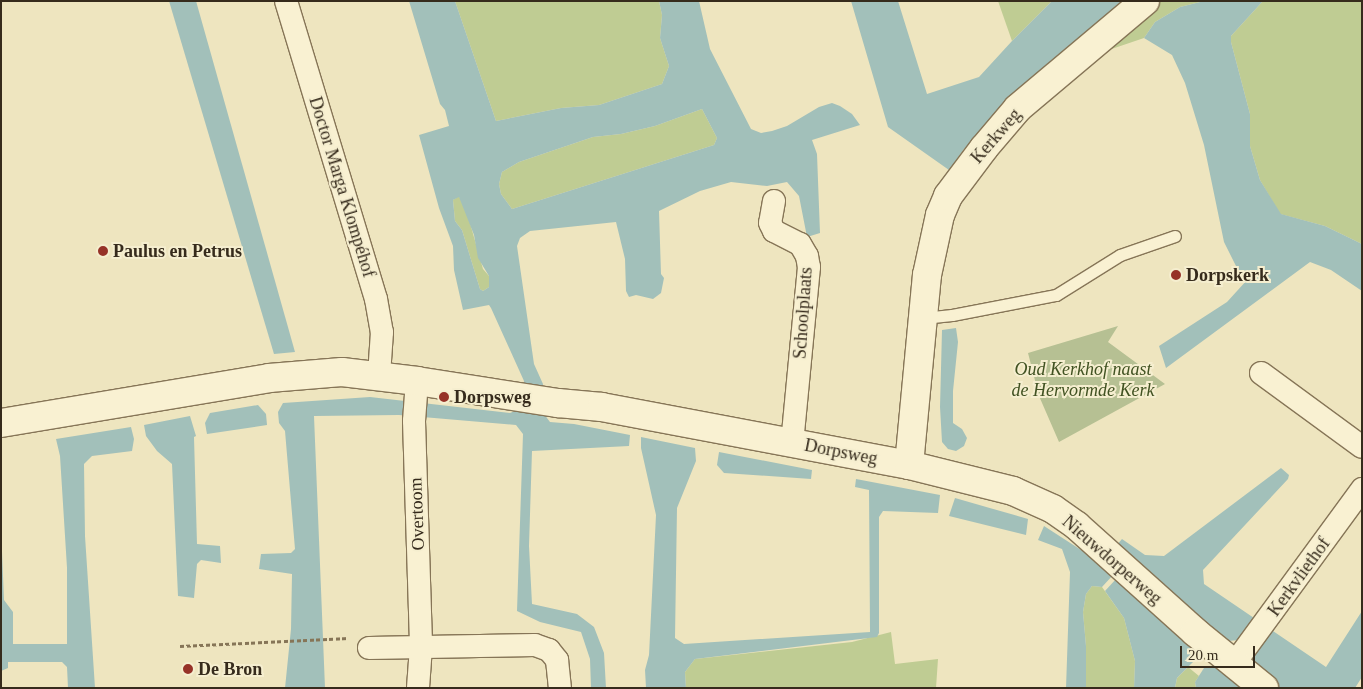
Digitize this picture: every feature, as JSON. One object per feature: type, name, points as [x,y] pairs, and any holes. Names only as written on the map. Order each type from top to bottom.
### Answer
[{"type":"street","name":"Doctor Marga Klompéhof","points":[[286,1],[376,300],[382,332],[379,376]]},
{"type":"street","name":"Kerkweg","points":[[909,465],[926,275],[940,215],[948,196],[1018,108],[1145,1]]},
{"type":"street","name":"Schoolplaats","points":[[774,201],[770,223],[774,231],[800,244],[807,256],[809,267],[792,443]]},
{"type":"street","name":"Dorpsweg","points":[[1,423],[269,378],[342,372],[379,376],[416,389],[514,396],[602,407],[909,465]]},
{"type":"street","points":[[1261,373],[1362,447]]},
{"type":"street","name":"Overtoom","points":[[416,389],[414,420],[421,647],[418,688]]},
{"type":"street","name":"Nieuwdorperweg","points":[[909,465],[1013,491],[1053,509],[1077,526],[1195,632],[1264,688]]},
{"type":"street","name":"Kerkvliethof","points":[[1234,664],[1362,489]]},
{"type":"street","points":[[369,648],[535,645],[549,650],[557,660],[560,688]]},
{"type":"lane","points":[[921,318],[952,315],[1056,295],[1120,255],[1175,236]]},
{"type":"path","points":[[180,646],[333,638]]},
{"type":"green space","points":[[455,1],[659,1],[662,15],[660,38],[669,66],[662,84],[599,105],[561,108],[496,121]]},
{"type":"green space","points":[[998,1],[1052,1],[1012,41]]},
{"type":"green space","points":[[1123,1],[1204,1],[1180,7],[1155,22],[1144,38],[1038,74]]},
{"type":"green space","points":[[1263,1],[1362,1],[1362,244],[1325,226],[1280,214],[1260,180],[1250,146],[1250,114],[1231,36]]},
{"type":"green space","points":[[702,109],[717,138],[714,145],[512,209],[501,194],[499,184],[502,172],[519,162],[593,137],[621,134],[655,126]]},
{"type":"green space","points":[[459,196],[468,216],[483,269],[489,276],[489,287],[483,291],[480,289],[462,230],[455,221],[453,200]]},
{"type":"green space","name":"Oud Kerkhof naast de Hervormde Kerk","points":[[1118,326],[1108,342],[1165,384],[1059,442],[1039,396],[1028,353]]},
{"type":"green space","points":[[1092,586],[1102,587],[1124,618],[1135,661],[1134,688],[1086,688],[1086,646],[1083,612],[1086,594]]},
{"type":"green space","points":[[891,632],[895,664],[938,659],[936,688],[686,688],[685,672],[695,659],[852,642]]},
{"type":"green space","points":[[1188,667],[1199,676],[1195,682],[1196,688],[1175,688],[1177,678]]},
{"type":"water","points":[[169,1],[196,1],[295,352],[274,354]]},
{"type":"water","points":[[409,1],[455,1],[496,121],[561,108],[599,105],[662,84],[669,66],[660,38],[662,15],[659,1],[699,1],[710,49],[751,129],[761,133],[772,131],[787,126],[819,107],[832,103],[852,114],[860,125],[812,140],[817,154],[820,233],[807,237],[799,196],[787,182],[767,186],[731,182],[700,191],[659,211],[661,274],[664,278],[661,293],[653,299],[636,295],[629,297],[626,291],[625,259],[616,222],[530,231],[520,238],[517,246],[534,364],[543,384],[541,410],[550,422],[574,424],[630,435],[629,446],[532,451],[529,546],[532,604],[577,614],[594,627],[604,653],[606,688],[591,688],[590,659],[581,632],[540,622],[517,611],[523,434],[516,425],[399,415],[314,416],[325,688],[285,688],[291,629],[292,574],[259,569],[261,554],[291,553],[295,549],[285,431],[279,423],[278,412],[283,403],[370,397],[510,413],[522,408],[524,381],[491,308],[489,305],[463,310],[454,270],[453,246],[439,208],[419,135],[449,126],[445,110],[440,104]],"holes":[[[702,109],[717,138],[714,145],[512,209],[501,194],[499,184],[502,172],[519,162],[593,137],[621,134],[655,126]],[[459,197],[474,235],[478,258],[489,276],[489,287],[483,291],[480,289],[462,230],[455,221],[453,200]]]},
{"type":"water","points":[[851,1],[898,1],[927,94],[979,77],[1052,1],[1123,1],[1038,74],[964,149],[949,170],[888,127]]},
{"type":"water","points":[[1204,1],[1263,1],[1231,36],[1250,114],[1250,146],[1260,180],[1281,214],[1325,226],[1362,244],[1362,291],[1331,270],[1310,262],[1166,368],[1159,346],[1227,302],[1247,280],[1237,268],[1224,242],[1204,145],[1185,83],[1172,55],[1144,38],[1155,22],[1180,7]]},
{"type":"water","points":[[956,328],[958,342],[953,391],[953,423],[962,429],[967,438],[964,446],[956,451],[948,449],[942,442],[940,407],[942,330]]},
{"type":"water","points":[[258,405],[266,414],[267,425],[207,434],[205,423],[210,413]]},
{"type":"water","points":[[190,416],[196,436],[194,437],[197,544],[220,546],[221,563],[201,560],[197,564],[194,598],[178,596],[172,464],[157,451],[146,436],[144,425]]},
{"type":"water","points":[[131,427],[134,439],[132,451],[92,456],[84,464],[85,536],[95,688],[68,688],[67,667],[62,662],[8,662],[8,668],[1,671],[1,527],[4,600],[13,612],[13,644],[67,644],[67,568],[60,456],[56,439]]},
{"type":"water","points":[[641,437],[695,448],[696,461],[677,508],[675,638],[684,644],[870,632],[869,490],[855,487],[856,479],[940,495],[938,513],[883,511],[879,517],[879,633],[877,637],[695,659],[685,672],[686,688],[646,688],[645,670],[649,655],[656,515],[641,448]]},
{"type":"water","points":[[719,452],[812,470],[811,479],[724,473],[717,465]]},
{"type":"water","points":[[1281,468],[1289,475],[1288,479],[1203,570],[1204,584],[1326,667],[1362,611],[1362,677],[1355,688],[1279,688],[1253,663],[1255,652],[1239,640],[1228,641],[1116,546],[1122,539],[1145,555],[1164,556]]},
{"type":"water","points":[[955,498],[1028,519],[1026,535],[949,516]]},
{"type":"water","points":[[1044,526],[1095,559],[1113,575],[1102,587],[1092,586],[1086,594],[1083,612],[1086,646],[1086,688],[1066,688],[1070,572],[1062,549],[1038,540]]},
{"type":"water","points":[[1116,579],[1195,650],[1196,659],[1177,678],[1175,688],[1134,688],[1135,661],[1124,618],[1105,591]]},
{"type":"water","points":[[1215,666],[1241,688],[1196,688],[1195,682],[1204,668]]},
{"type":"place","name":"Paulus en Petrus","points":[[103,251]]},
{"type":"place","name":"Dorpskerk","points":[[1176,275]]},
{"type":"place","name":"Dorpsweg","points":[[444,397]]},
{"type":"place","name":"De Bron","points":[[188,669]]}]
